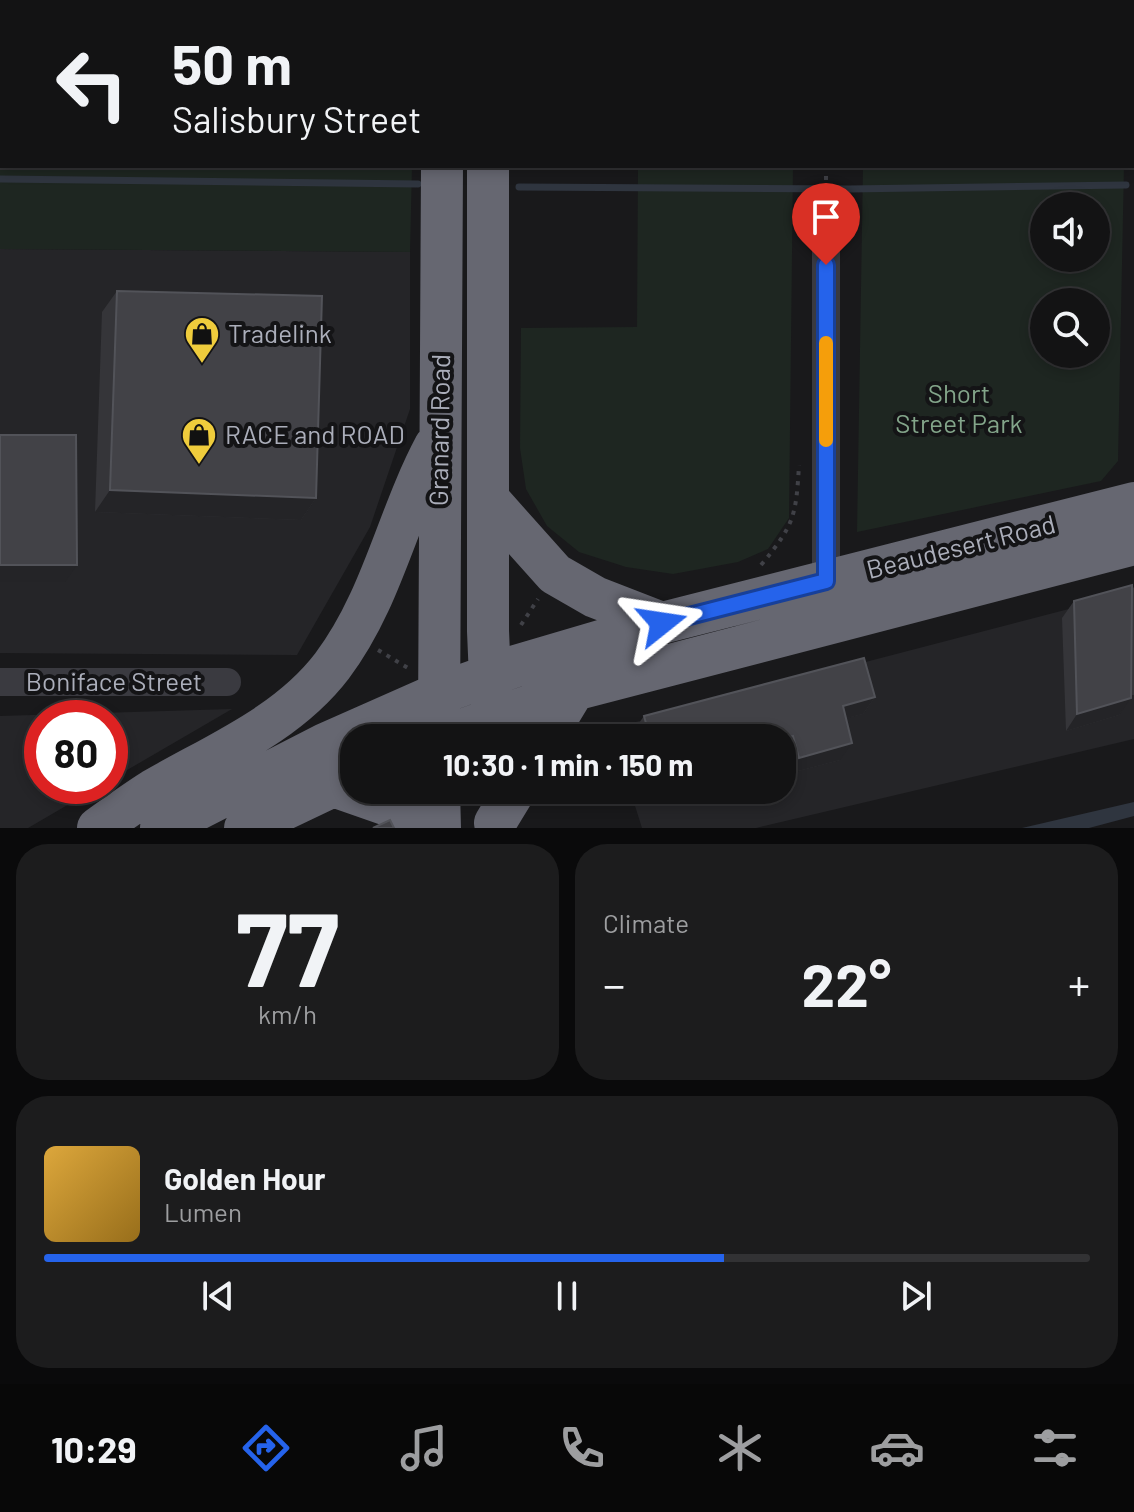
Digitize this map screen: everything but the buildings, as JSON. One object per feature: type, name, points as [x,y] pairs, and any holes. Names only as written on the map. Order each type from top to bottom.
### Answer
[{"type":"highway","name":"Granard Road","points":[[436,724],[426,683],[440,436],[442,168]]},
{"type":"highway","name":"Granard Road","points":[[488,168],[489,675],[493,724]]},
{"type":"highway","points":[[98,828],[150,792],[274,721],[332,667],[373,595],[412,489],[440,436]]},
{"type":"highway","points":[[488,499],[555,574],[595,597],[662,623]]},
{"type":"highway","name":"Beaudesert Road","points":[[161,828],[426,683],[489,675],[662,623],[1134,503]]},
{"type":"highway","name":"Beaudesert Road","points":[[502,724],[574,690],[1134,544]]},
{"type":"highway","points":[[553,724],[574,690]]},
{"type":"highway","points":[[245,828],[340,783]]},
{"type":"highway","points":[[388,804],[417,828]]},
{"type":"highway","points":[[439,804],[440,828]]},
{"type":"street","points":[[826,203],[827,622]]},
{"type":"street","name":"Boniface Street","points":[[0,682],[227,682]]},
{"type":"path","points":[[757,570],[783,538],[797,513],[799,461],[805,453],[826,451]]},
{"type":"path","points":[[516,633],[541,594]]},
{"type":"path","points":[[373,647],[426,683]]},
{"type":"shaded area","points":[[0,249],[410,252],[410,409],[370,527],[297,655],[0,653]]},
{"type":"shaded area","points":[[1134,592],[1134,739],[756,828],[642,828],[634,804],[796,804],[796,724],[628,724]]},
{"type":"shaded area","points":[[232,709],[128,770],[128,712]]},
{"type":"shaded area","points":[[24,715],[24,804],[69,804],[28,828],[0,828],[0,716]]},
{"type":"shaded area","points":[[1134,802],[1134,816],[1089,828],[1022,828]]},
{"type":"green space","points":[[0,168],[412,168],[410,252],[0,249]]},
{"type":"green space","points":[[638,168],[793,168],[789,518],[768,549],[738,562],[673,574],[626,567],[579,552],[547,526],[526,489],[520,448],[521,328],[637,327]]},
{"type":"green space","name":"Short Street Park","points":[[863,168],[1124,168],[1118,461],[1101,481],[857,532]]},
{"type":"waterway","points":[[0,179],[418,184]]},
{"type":"waterway","points":[[519,187],[849,189],[1126,185]]},
{"type":"slow traffic","points":[[826,343],[826,440]]},
{"type":"place","name":"Tradelink","points":[[202,365]]},
{"type":"place","name":"RACE and ROAD","points":[[199,466]]},
{"type":"route","points":[[662,623],[826,581],[826,265]]}]
